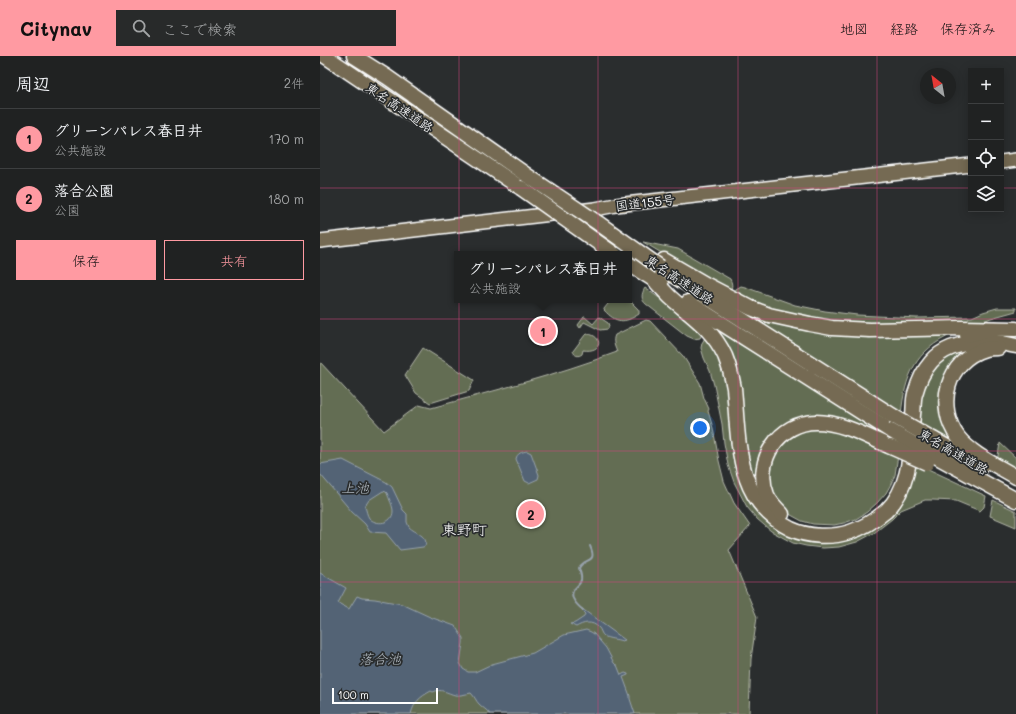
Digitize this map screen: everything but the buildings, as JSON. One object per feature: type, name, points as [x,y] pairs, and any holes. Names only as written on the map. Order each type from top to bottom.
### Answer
[{"type":"highway","name":"東名高速道路","points":[[325,56],[521,188],[610,251]]},
{"type":"highway","name":"東名高速道路","points":[[354,56],[387,76],[525,174],[598,223],[659,269],[928,458],[1016,500]]},
{"type":"highway","points":[[1004,162],[1016,160]]},
{"type":"highway","name":"国道155号","points":[[320,241],[595,209],[616,204],[968,165]]},
{"type":"highway","name":"東名高速道路","points":[[632,264],[659,269],[893,416],[999,477],[1016,485]]},
{"type":"highway","points":[[659,269],[707,285],[751,308],[769,315],[832,328],[870,330],[961,328],[1016,329]]},
{"type":"highway","points":[[659,269],[671,297],[703,324],[719,345],[727,361],[732,378],[736,404],[741,458],[748,485],[756,498],[779,522],[803,534],[817,536],[832,535],[845,534],[858,530],[880,517],[895,500],[907,475],[914,395],[926,369],[932,361],[953,346],[986,341],[1016,346]]},
{"type":"highway","points":[[996,329],[962,336],[940,344],[933,349],[922,362],[907,391],[906,403],[902,463],[900,473],[890,495],[877,511],[867,518],[855,524],[830,529],[804,526],[782,514],[774,506],[767,495],[763,477],[767,455],[780,436],[790,428],[803,424],[827,422],[842,426],[891,447],[928,458],[1016,505]]},
{"type":"highway","points":[[1016,346],[986,349],[972,355],[957,368],[951,377],[946,403],[952,428],[961,440],[974,452],[1016,477]]},
{"type":"green space","points":[[643,242],[678,249],[730,279],[732,283],[731,290],[729,293]]},
{"type":"green space","points":[[741,286],[795,305],[857,315],[917,318],[972,317],[997,308],[1016,308],[1016,311],[978,323],[968,324],[811,322],[733,295],[736,289]]},
{"type":"green space","points":[[645,288],[688,318],[703,332],[700,338],[694,339],[687,336],[646,304],[642,297]]},
{"type":"green space","points":[[609,303],[632,303],[638,309],[639,314],[624,321],[620,321],[612,318],[604,309]]},
{"type":"green space","points":[[728,304],[768,320],[953,334],[940,340],[929,348],[914,366],[905,388],[901,415]]},
{"type":"green space","points":[[584,317],[593,324],[599,317],[608,323],[608,329],[600,330],[584,322],[580,328],[578,325]]},
{"type":"green space","points":[[646,320],[650,321],[683,356],[700,383],[709,409],[708,411],[724,481],[734,503],[750,526],[729,550],[757,617],[751,659],[749,714],[320,714],[320,362],[384,431],[419,405],[431,408],[548,375],[617,352],[614,342],[615,335]]},
{"type":"green space","points":[[707,324],[911,451],[844,423],[779,430],[763,495],[752,483],[738,395]]},
{"type":"green space","points":[[585,335],[593,335],[599,344],[594,349],[583,350],[582,354],[579,356],[576,355],[573,351]]},
{"type":"green space","points":[[706,336],[714,347],[726,376],[736,460],[782,530],[867,531],[913,462],[986,496],[984,507],[980,511],[956,501],[925,500],[901,510],[874,533],[857,542],[839,547],[823,548],[793,543],[771,531],[757,519],[747,507],[734,482],[728,465],[714,385],[701,348]]},
{"type":"green space","points":[[985,346],[943,385],[968,452],[917,424],[919,402],[932,367],[953,352]]},
{"type":"green space","points":[[423,348],[474,380],[469,391],[430,403],[416,393],[405,375]]},
{"type":"green space","points":[[798,428],[836,428],[898,455],[895,475],[886,493],[867,512],[856,519],[834,525],[813,524],[802,521],[782,510],[771,494],[769,461],[773,449]]},
{"type":"green space","points":[[1000,443],[1016,458],[1016,471],[997,462]]},
{"type":"green space","points":[[993,500],[1016,511],[1016,527],[990,516]]},
{"type":"water","points":[[527,451],[531,453],[539,475],[538,479],[529,483],[525,481],[516,459],[519,454]]},
{"type":"water","name":"上池","points":[[343,460],[386,482],[392,487],[403,510],[407,514],[407,522],[409,527],[423,537],[426,543],[425,546],[400,550],[386,533],[370,532],[365,524],[352,512],[320,474],[320,464]],"holes":[[[383,491],[386,492],[392,507],[392,515],[390,519],[384,522],[380,523],[372,521],[367,514],[365,506],[369,500]]]},
{"type":"water","name":"落合池","points":[[320,573],[346,588],[338,603],[349,609],[357,596],[402,604],[430,617],[455,626],[463,638],[460,663],[463,669],[468,672],[475,672],[492,664],[533,653],[564,635],[586,630],[591,632],[606,648],[614,663],[617,665],[621,675],[625,673],[628,674],[623,677],[635,714],[490,714],[479,704],[471,693],[457,695],[439,690],[433,692],[431,691],[421,698],[414,706],[411,714],[320,714]]},
{"type":"water","points":[[581,608],[625,640],[622,641],[606,637],[596,625],[590,623],[585,623],[576,627],[570,624],[575,623],[584,617],[585,614]]},
{"type":"waterway","points":[[583,610],[575,602],[572,594],[581,580],[579,568],[584,562],[592,558],[590,546]]},
{"type":"place","name":"グリーンパレス春日井","points":[[543,331]]},
{"type":"place","name":"落合公園","points":[[531,514]]},
{"type":"district","name":"東野町","points":[[464,529]]}]
